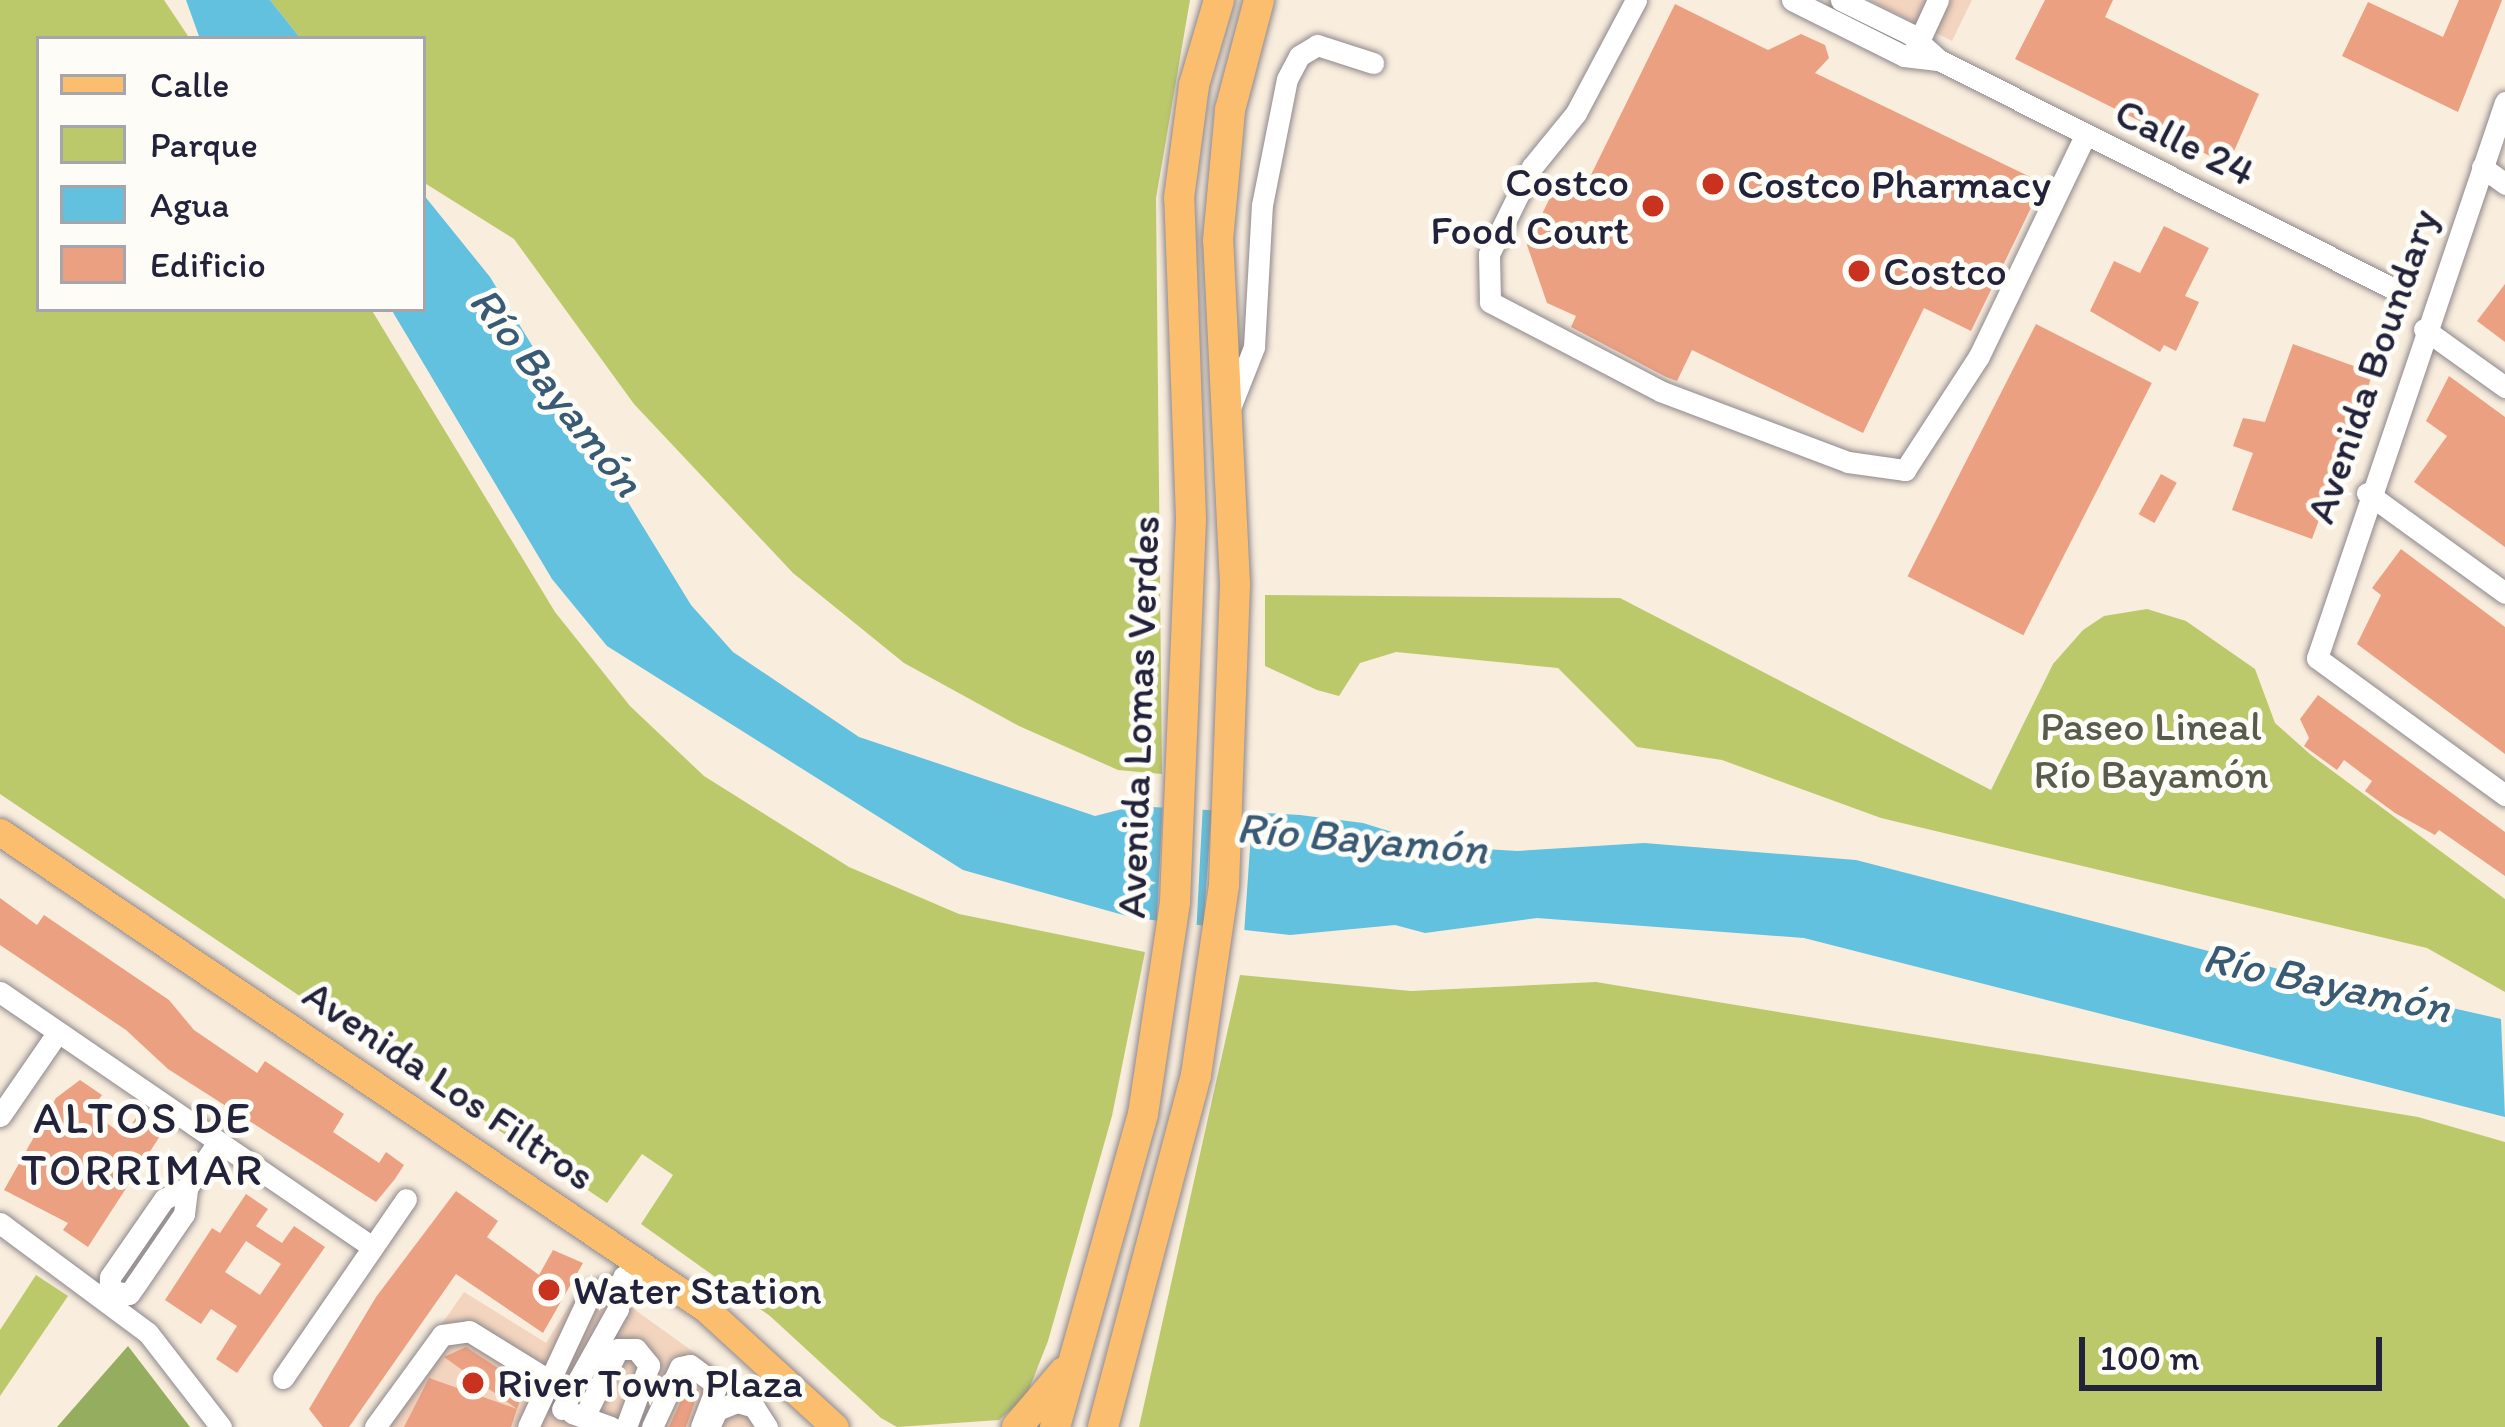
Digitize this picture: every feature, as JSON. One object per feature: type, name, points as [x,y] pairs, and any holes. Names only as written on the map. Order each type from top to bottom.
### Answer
[{"type":"highway","name":"Avenida Lomas Verdes","points":[[1055,1427],[1143,1114],[1160,1022],[1181,839],[1190,581],[1179,198],[1194,85],[1219,0]]},
{"type":"highway","name":"Avenida Lomas Verdes","points":[[1103,1427],[1161,1230],[1207,1024],[1233,748],[1235,584],[1218,241],[1223,154],[1259,0]]},
{"type":"highway","points":[[1017,1427],[1075,1358]]},
{"type":"main road","name":"Avenida Los Filtros","points":[[0,832],[705,1308],[835,1427]]},
{"type":"street","points":[[1636,0],[1576,113],[1532,166],[1489,254],[1490,302],[1660,391],[1849,463],[1905,470],[1979,356],[2085,136]]},
{"type":"street","name":"Calle 24","points":[[1792,0],[1939,60],[2398,291]]},
{"type":"street","name":"Calle 24","points":[[1841,0],[1915,49]]},
{"type":"street","points":[[1915,49],[1938,0]]},
{"type":"street","points":[[1225,420],[1255,346],[1262,205],[1287,79],[1299,56],[1317,45],[1373,63]]},
{"type":"street","name":"Avenida Boundary","points":[[2505,102],[2367,493],[2317,658],[2505,795]]},
{"type":"street","points":[[2482,167],[2505,184]]},
{"type":"street","points":[[2424,329],[2505,387]]},
{"type":"street","points":[[2367,493],[2505,592]]},
{"type":"street","points":[[0,992],[372,1247]]},
{"type":"street","points":[[0,1116],[58,1032]]},
{"type":"street","points":[[111,1295],[128,1294],[145,1270],[184,1214],[187,1188],[218,1142]]},
{"type":"street","points":[[111,1295],[110,1277],[164,1198],[187,1188]]},
{"type":"street","points":[[283,1378],[406,1199]]},
{"type":"street","points":[[149,1221],[169,1235]]},
{"type":"street","points":[[0,1223],[111,1295],[173,1359],[221,1427]]},
{"type":"street","points":[[125,1256],[145,1270]]},
{"type":"street","points":[[562,1409],[617,1309],[618,1285],[632,1259]]},
{"type":"street","points":[[528,1427],[542,1388],[592,1292],[618,1285]]},
{"type":"street","points":[[375,1427],[442,1335],[469,1331],[562,1409],[611,1427]]},
{"type":"street","points":[[584,1417],[618,1349],[636,1349],[649,1365],[626,1427]]},
{"type":"street","points":[[652,1427],[680,1367],[690,1365],[717,1385],[705,1427]]},
{"type":"street","points":[[705,1427],[717,1410],[737,1402],[754,1407],[767,1427]]},
{"type":"shaded area","points":[[1869,0],[1972,0],[1952,41]]},
{"type":"shaded area","name":"River Town Plaza","points":[[588,1276],[738,1384],[772,1427],[370,1427],[464,1292],[546,1343]]},
{"type":"green space","points":[[0,0],[164,0],[188,36],[36,36],[36,312],[373,312],[555,612],[630,706],[704,776],[849,867],[959,914],[1145,952],[1112,1116],[1048,1341],[1026,1397],[999,1420],[897,1427],[881,1418],[770,1316],[641,1224],[673,1175],[642,1154],[607,1203],[0,794]]},
{"type":"green space","points":[[270,0],[1190,0],[1156,198],[1162,774],[1118,770],[1019,726],[904,663],[793,573],[634,404],[514,239],[426,184],[426,36],[299,36]]},
{"type":"green space","name":"Paseo Lineal Río Bayamón","points":[[1265,595],[1620,598],[1991,790],[2053,664],[2083,630],[2104,616],[2147,609],[2186,621],[2255,669],[2275,723],[2311,755],[2505,899],[2505,992],[2427,948],[1881,818],[1722,760],[1637,747],[1558,668],[1396,652],[1360,663],[1339,696],[1317,690],[1265,666]]},
{"type":"green space","points":[[1240,975],[1411,991],[1596,982],[2418,1117],[2505,1142],[2505,1427],[1139,1427]]},
{"type":"green space","points":[[36,1275],[68,1296],[0,1396],[0,1330]]},
{"type":"green space","points":[[128,1346],[190,1427],[57,1427]]},
{"type":"water","points":[[186,0],[270,0],[299,36],[199,36]]},
{"type":"water","name":"Río Bayamón","points":[[426,198],[490,277],[691,605],[733,652],[859,737],[1095,816],[1134,806],[1300,815],[1363,823],[1437,846],[1517,851],[1644,843],[1856,860],[2286,971],[2321,1000],[2368,989],[2501,1019],[2505,1117],[1804,938],[1537,918],[1425,933],[1395,925],[1290,935],[1134,918],[963,870],[607,646],[552,579],[393,312],[426,312]]},
{"type":"pier","points":[[1163,802],[1203,804],[1196,929],[1156,927]]},
{"type":"pier","points":[[1212,804],[1253,807],[1244,935],[1203,932]]},
{"type":"building","points":[[2045,0],[2113,0],[2105,17],[2259,94],[2228,165],[2015,59]]},
{"type":"building","points":[[2459,0],[2502,0],[2458,112],[2342,56],[2368,2],[2443,37]]},
{"type":"building","points":[[1675,4],[1768,50],[1801,34],[1825,45],[1829,58],[1815,73],[2043,183],[1971,331],[1924,308],[1863,433],[1692,350],[1677,381],[1666,377],[1571,327],[1576,316],[1547,303],[1527,245],[1562,173],[1586,185]]},
{"type":"building","points":[[2164,226],[2209,248],[2185,296],[2199,302],[2176,351],[2164,345],[2160,352],[2090,311],[2114,261],[2140,273]]},
{"type":"building","points":[[2505,284],[2505,342],[2477,321]]},
{"type":"building","points":[[2036,324],[2152,383],[2023,635],[1908,576]]},
{"type":"building","points":[[2293,344],[2373,373],[2312,539],[2232,510],[2253,453],[2233,446],[2243,418],[2265,422]]},
{"type":"building","points":[[2449,376],[2505,417],[2505,547],[2414,482],[2447,436],[2426,421]]},
{"type":"building","points":[[2161,474],[2177,483],[2154,523],[2139,514]]},
{"type":"building","points":[[2401,549],[2505,627],[2505,754],[2357,644],[2381,595],[2372,588]]},
{"type":"building","points":[[2318,695],[2505,832],[2505,876],[2439,830],[2435,835],[2395,813],[2365,791],[2372,781],[2344,760],[2337,770],[2304,746],[2309,738],[2300,719]]},
{"type":"building","points":[[0,898],[37,925],[44,915],[169,1000],[194,1030],[257,1073],[265,1061],[344,1114],[333,1132],[379,1163],[386,1152],[404,1165],[395,1179],[376,1202],[168,1069],[126,1030],[0,945]]},
{"type":"building","points":[[80,1080],[102,1095],[90,1111],[115,1129],[125,1134],[136,1118],[160,1136],[88,1247],[63,1230],[68,1223],[4,1190],[56,1098]]},
{"type":"building","points":[[456,1191],[498,1221],[487,1237],[539,1275],[553,1250],[583,1263],[543,1333],[456,1274],[349,1427],[323,1427],[309,1409],[376,1297]]},
{"type":"building","points":[[246,1194],[268,1209],[256,1226],[282,1243],[294,1226],[325,1247],[237,1373],[216,1359],[237,1326],[211,1309],[201,1324],[165,1300],[212,1228],[220,1233]],"holes":[[[246,1241],[281,1264],[260,1295],[225,1272]]]},
{"type":"building","points":[[466,1347],[525,1386],[517,1409],[444,1357]]},
{"type":"building","points":[[429,1378],[517,1409],[511,1427],[404,1427]]},
{"type":"building","points":[[689,1383],[699,1390],[686,1427],[669,1427]]},
{"type":"place","name":"Costco Pharmacy","points":[[1713,184]]},
{"type":"place","name":"Costco Food Court","points":[[1653,206]]},
{"type":"place","name":"Costco","points":[[1859,271]]},
{"type":"place","name":"Water Station","points":[[549,1290]]},
{"type":"place","name":"River Town Plaza","points":[[473,1383]]},
{"type":"district","name":"ALTOS DE TORRIMAR","points":[[143,1144]]}]
